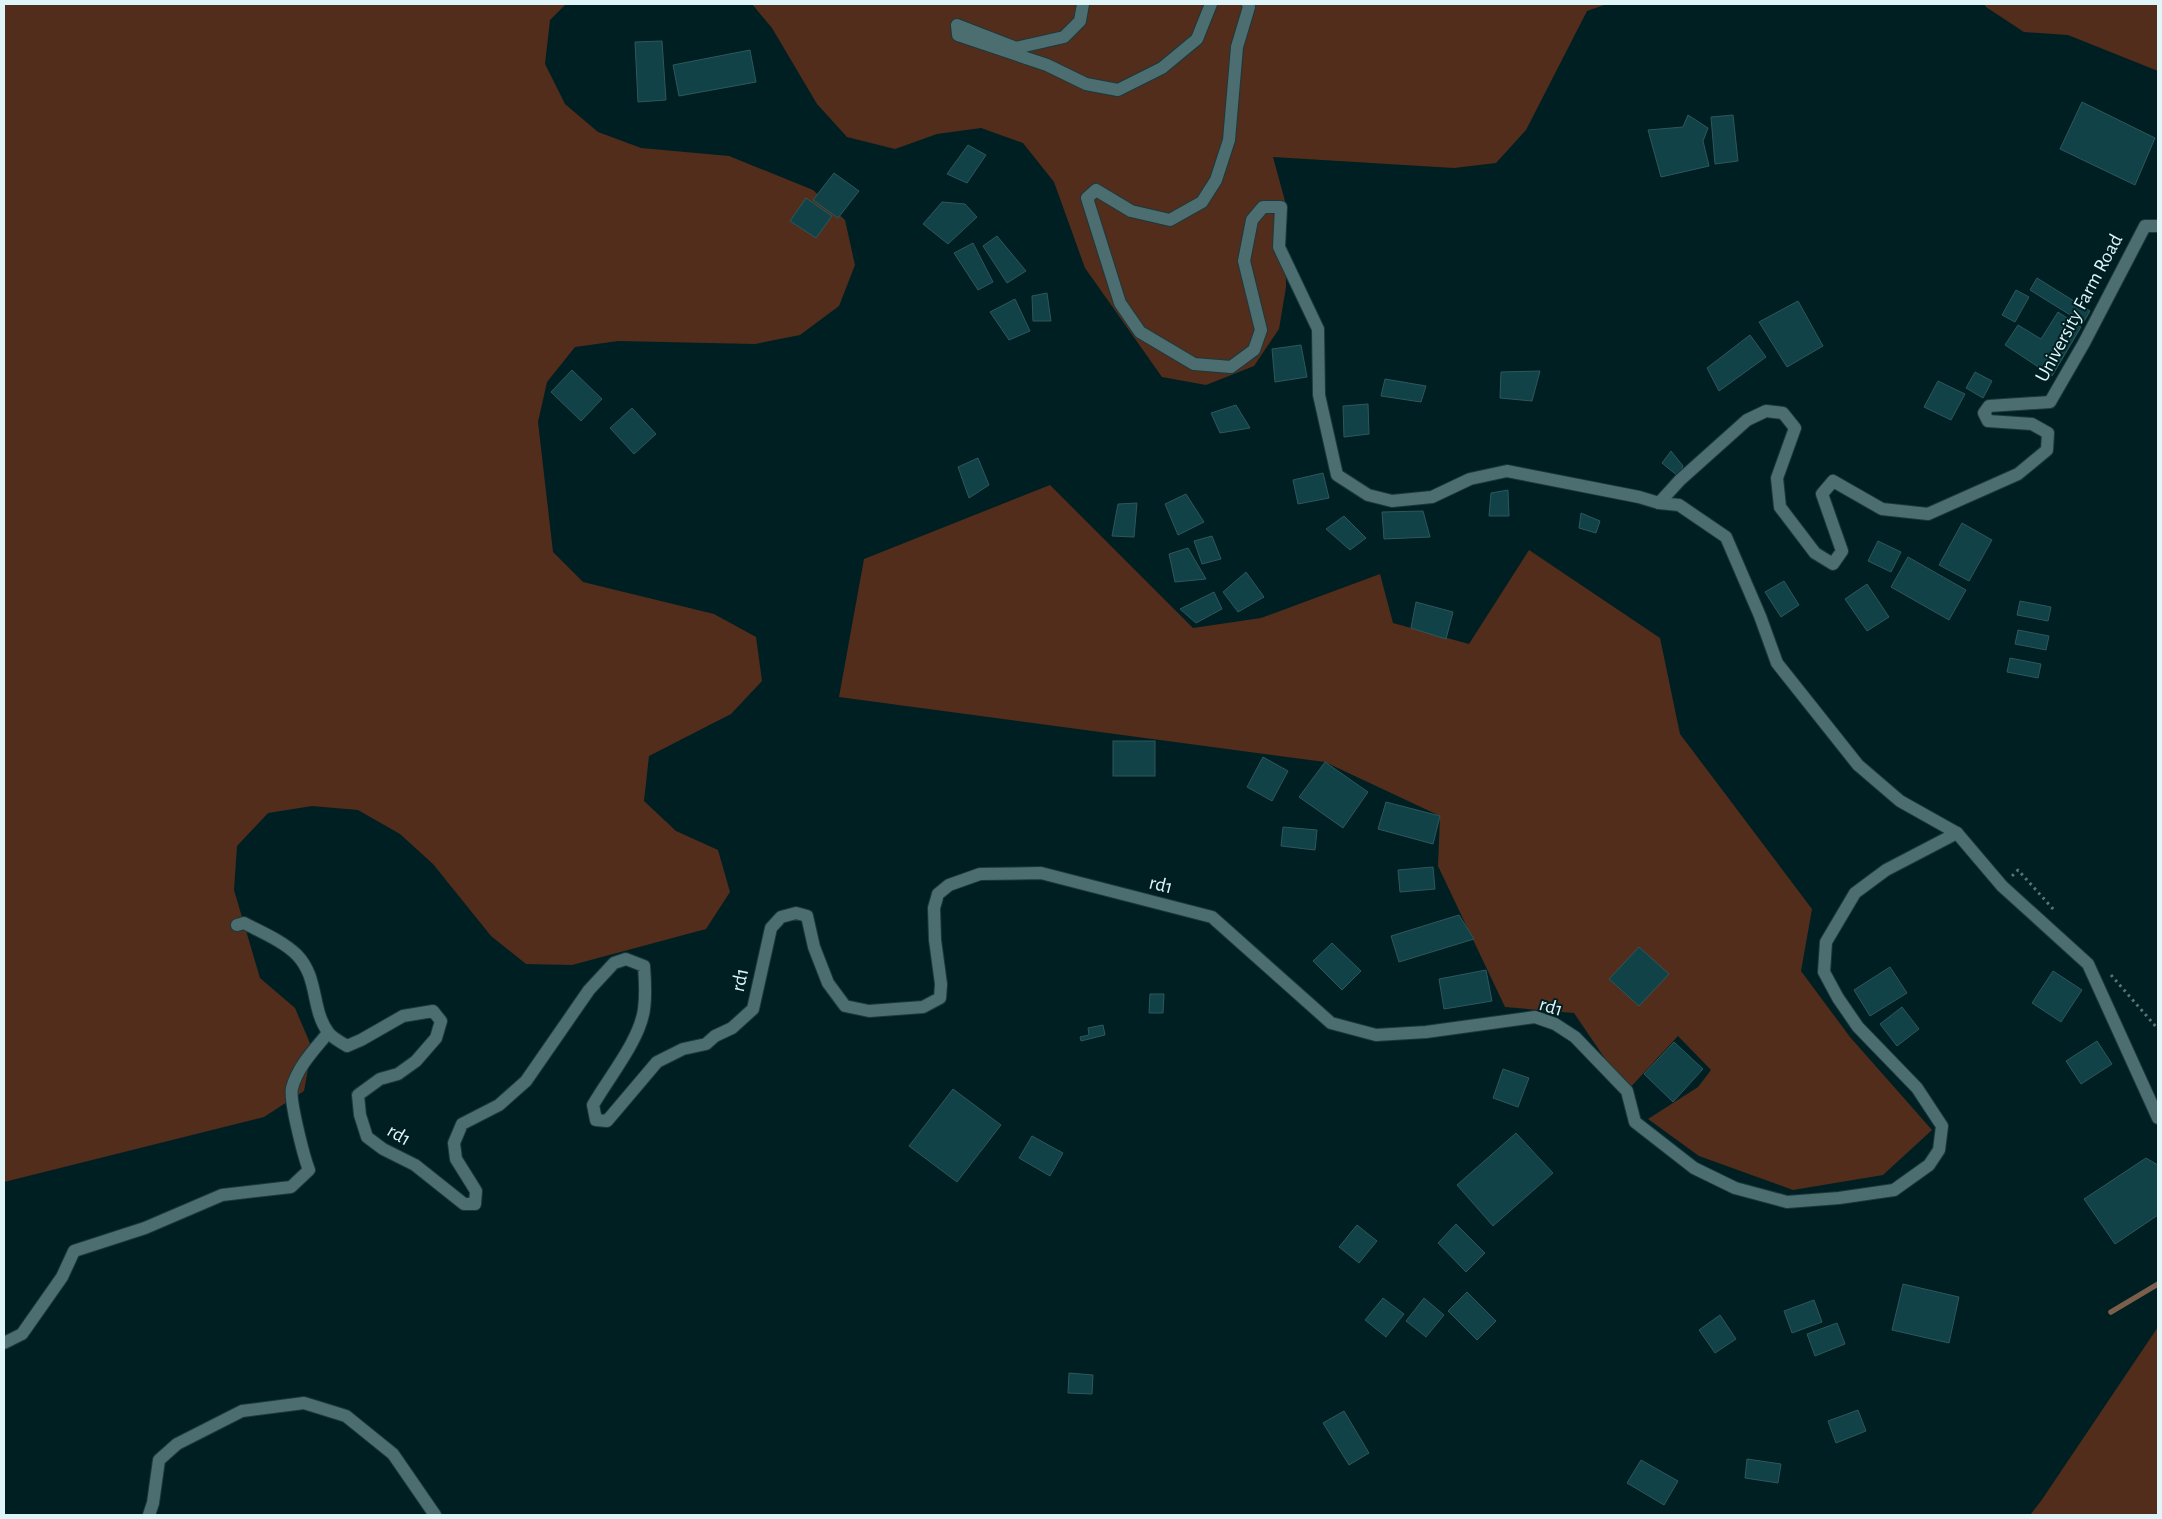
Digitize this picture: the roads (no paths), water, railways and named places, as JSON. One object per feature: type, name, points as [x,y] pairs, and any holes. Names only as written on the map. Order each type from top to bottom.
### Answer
[{"type":"street","points":[[1083,4],[1080,21],[1064,37],[1016,48],[957,25],[958,35],[1047,64],[1086,84],[1118,90],[1162,68],[1197,39],[1211,4]]},
{"type":"street","points":[[1248,4],[1249,7],[1237,47],[1229,140],[1216,180],[1202,202],[1170,220],[1131,210],[1096,190],[1087,198],[1120,303],[1140,332],[1194,364],[1232,367],[1254,350],[1261,330],[1244,261],[1252,220],[1263,208],[1281,208],[1279,247],[1318,329],[1319,395],[1337,476],[1368,495],[1392,501],[1432,497],[1470,479],[1507,471],[1639,497],[1659,504],[1679,506],[1726,537],[1760,616],[1777,663],[1858,765],[1900,801],[1957,833],[2002,886],[2088,964],[2158,1118]]},
{"type":"street","name":"University Farm Road","points":[[1659,504],[1680,480],[1747,420],[1766,411],[1783,413],[1795,428],[1777,478],[1780,507],[1815,553],[1833,564],[1842,552],[1822,494],[1834,481],[1882,509],[1928,514],[2018,474],[2047,450],[2048,433],[2032,424],[1988,421],[1984,413],[1989,406],[2050,402],[2084,343],[2144,226],[2158,226]]},
{"type":"street","name":"rd1","points":[[328,1033],[347,1046],[403,1016],[433,1011],[441,1021],[436,1038],[416,1061],[398,1074],[380,1079],[358,1095],[360,1115],[367,1137],[383,1149],[415,1165],[464,1204],[475,1204],[476,1191],[456,1159],[454,1144],[462,1124],[499,1104],[526,1081],[589,990],[614,962],[626,959],[644,966],[644,1009],[624,1057],[593,1105],[596,1120],[607,1120],[657,1062],[683,1049],[706,1044],[732,1028],[753,1009],[771,928],[781,916],[796,913],[808,916],[814,947],[828,983],[845,1006],[869,1011],[923,1007],[940,998],[941,984],[935,940],[934,908],[938,894],[949,885],[980,874],[1041,873],[1212,917],[1332,1022],[1376,1035],[1426,1032],[1535,1017],[1555,1024],[1575,1037],[1627,1091],[1635,1122],[1694,1168],[1735,1188],[1787,1202],[1839,1198],[1894,1190],[1929,1165],[1939,1150],[1942,1126],[1917,1088],[1858,1027],[1838,998],[1824,972],[1826,942],[1855,893],[1886,870],[1957,833]]},
{"type":"street","points":[[4,1343],[22,1334],[62,1277],[74,1251],[145,1228],[222,1195],[290,1187],[309,1170],[302,1152],[292,1089],[302,1065],[328,1033],[320,1014],[311,975],[297,954],[244,923],[237,926]]},
{"type":"street","points":[[149,1515],[153,1503],[160,1460],[178,1444],[242,1411],[304,1403],[346,1416],[393,1454],[435,1515]]},
{"type":"waterway","points":[[2111,1312],[2158,1284]]}]
